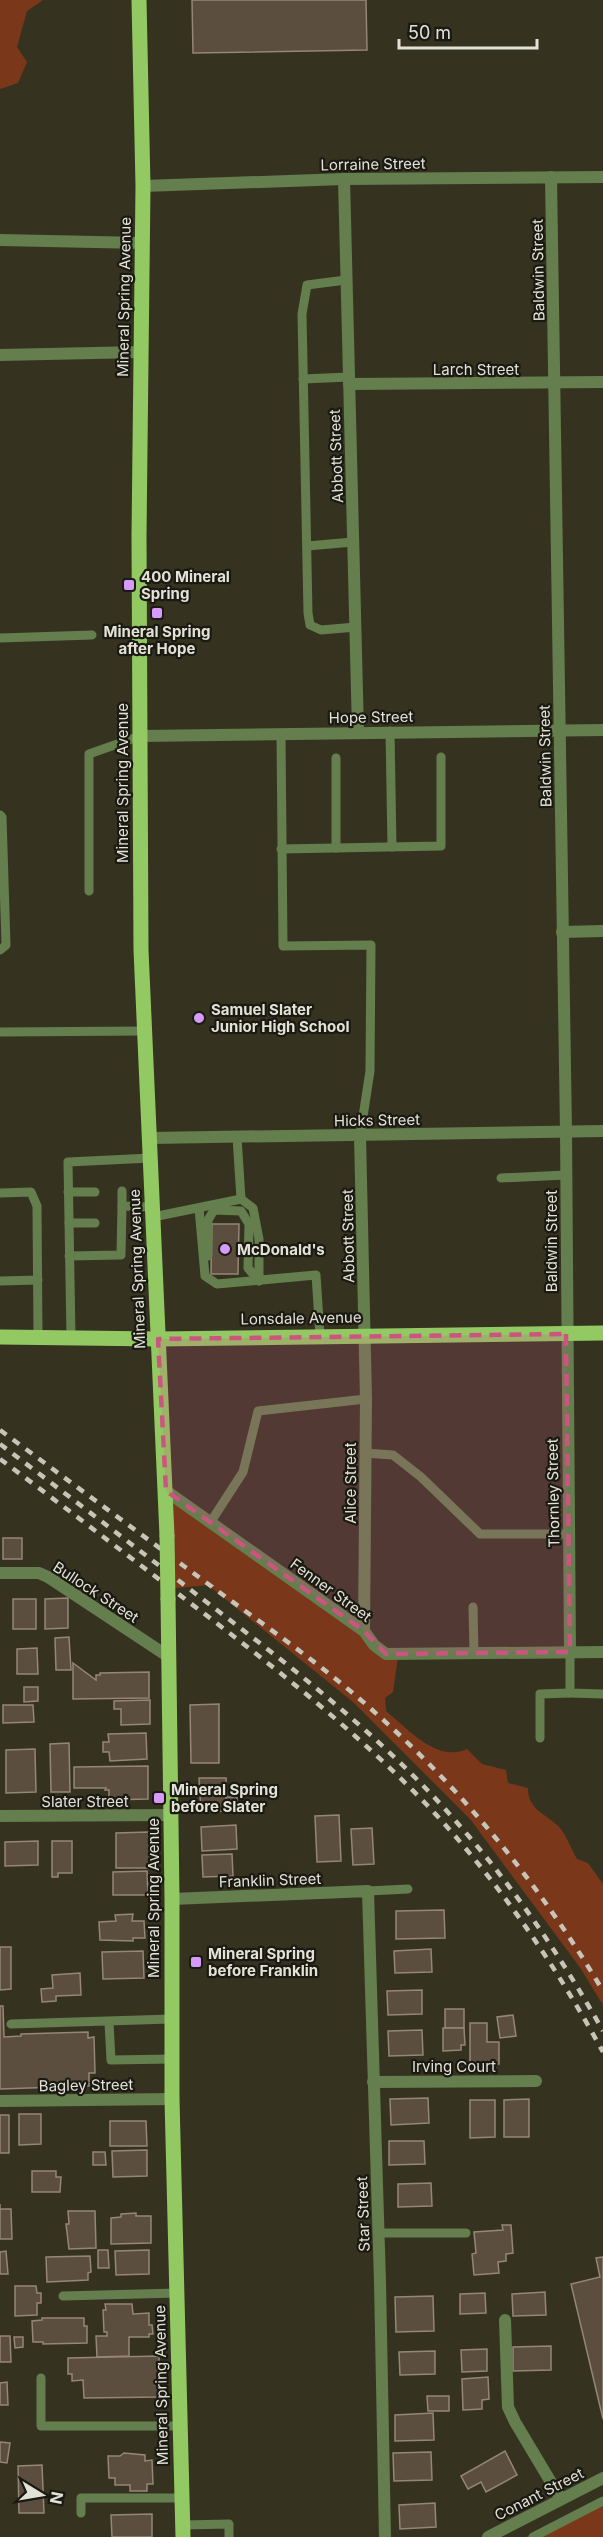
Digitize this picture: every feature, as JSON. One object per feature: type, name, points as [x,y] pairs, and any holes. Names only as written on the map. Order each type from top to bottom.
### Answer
[{"type":"main road","name":"Mineral Spring Avenue","points":[[140,0],[143,186],[141,950],[166,1491],[172,1899],[172,2099],[183,2531]]},
{"type":"main road","name":"Lonsdale Avenue","points":[[0,1336],[158,1339],[603,1333]]},
{"type":"street","name":"Baldwin Street","points":[[551,177],[566,1131],[566,1334]]},
{"type":"street","name":"Lorraine Street","points":[[143,186],[344,179],[603,177]]},
{"type":"street","name":"Abbott Street","points":[[344,179],[358,731]]},
{"type":"street","points":[[0,240],[142,243]]},
{"type":"street","points":[[0,355],[141,352]]},
{"type":"street","name":"Larch Street","points":[[349,381],[603,382]]},
{"type":"street","name":"Hope Street","points":[[140,736],[281,735],[358,731],[603,730]]},
{"type":"street","points":[[562,932],[603,932]]},
{"type":"street","name":"Hicks Street","points":[[151,1138],[603,1131]]},
{"type":"street","name":"Abbott Street","points":[[360,1136],[364,1335]]},
{"type":"street","name":"Thornley Street","points":[[566,1334],[570,1652]]},
{"type":"street","name":"Alice Street","points":[[364,1335],[366,1399],[364,1631]]},
{"type":"street","name":"Fenner Street","points":[[166,1491],[364,1631],[374,1645],[386,1654],[603,1652]]},
{"type":"street","name":"Bullock Street","points":[[0,1573],[39,1573],[48,1577],[168,1657]]},
{"type":"street","name":"Slater Street","points":[[0,1816],[171,1815]]},
{"type":"street","name":"Franklin Street","points":[[172,1899],[368,1891]]},
{"type":"street","name":"Star Street","points":[[368,1891],[385,2537]]},
{"type":"street","name":"Irving Court","points":[[373,2082],[536,2081]]},
{"type":"street","name":"Bagley Street","points":[[0,2101],[172,2099]]},
{"type":"street","points":[[506,2320],[508,2407],[561,2499]]},
{"type":"street","name":"Conant Street","points":[[489,2537],[603,2478]]},
{"type":"lane","points":[[346,280],[307,285],[302,314],[307,546],[310,625],[321,630],[356,627]]},
{"type":"lane","points":[[303,379],[349,381]]},
{"type":"lane","points":[[307,546],[354,542]]},
{"type":"lane","points":[[0,638],[92,635]]},
{"type":"lane","points":[[390,731],[392,847]]},
{"type":"lane","points":[[281,735],[283,946],[371,945],[370,1071],[360,1136]]},
{"type":"lane","points":[[89,891],[89,754],[140,736]]},
{"type":"lane","points":[[281,849],[441,846],[441,757]]},
{"type":"lane","points":[[336,758],[336,848]]},
{"type":"lane","points":[[0,815],[2,817],[6,945],[0,951]]},
{"type":"lane","points":[[0,1032],[146,1031]]},
{"type":"lane","points":[[237,1137],[241,1200]]},
{"type":"lane","points":[[71,1337],[68,1162],[151,1158]]},
{"type":"lane","points":[[501,1178],[566,1175]]},
{"type":"lane","points":[[69,1256],[122,1255],[122,1191]]},
{"type":"lane","points":[[0,1193],[31,1192],[37,1206],[38,1337]]},
{"type":"lane","points":[[68,1192],[94,1192]]},
{"type":"lane","points":[[122,1206],[153,1212],[199,1208],[241,1200],[253,1208],[259,1239],[259,1281]]},
{"type":"lane","points":[[199,1208],[205,1276]]},
{"type":"lane","points":[[205,1276],[208,1266],[208,1220],[214,1210],[241,1211],[249,1224],[248,1268],[259,1281]]},
{"type":"lane","points":[[69,1223],[95,1223]]},
{"type":"lane","points":[[205,1276],[217,1284],[316,1275],[320,1336]]},
{"type":"lane","points":[[0,1281],[38,1280]]},
{"type":"lane","points":[[210,1523],[243,1472],[258,1411],[366,1399]]},
{"type":"lane","points":[[364,1454],[393,1455],[480,1533],[569,1534]]},
{"type":"lane","points":[[472,1607],[474,1653]]},
{"type":"lane","points":[[570,1652],[570,1693]]},
{"type":"lane","points":[[540,1738],[540,1694],[603,1694]]},
{"type":"lane","points":[[368,1891],[408,1889]]},
{"type":"lane","points":[[11,2024],[171,2019]]},
{"type":"lane","points":[[110,2022],[111,2060],[172,2059]]},
{"type":"lane","points":[[378,2233],[466,2233]]},
{"type":"lane","points":[[63,2296],[177,2293]]},
{"type":"lane","points":[[41,2378],[42,2426],[180,2426]]},
{"type":"lane","points":[[81,2513],[81,2498],[182,2498]]},
{"type":"lane","points":[[533,2537],[603,2501]]},
{"type":"lane","points":[[183,2531],[229,2524],[229,2537]]},
{"type":"highlighted area","points":[[566,1334],[570,1652],[386,1654],[364,1631],[166,1491],[158,1339]]},
{"type":"shaded area","points":[[0,0],[43,0],[27,11],[17,47],[27,62],[18,83],[0,89]]},
{"type":"shaded area","points":[[171,1495],[398,1657],[393,1692],[385,1698],[386,1711],[413,1735],[434,1748],[445,1751],[456,1752],[467,1749],[482,1764],[506,1770],[508,1783],[528,1788],[534,1806],[560,1828],[577,1859],[588,1863],[603,1884],[603,2005],[581,1969],[470,1819],[353,1702],[208,1585],[167,1589]]},
{"type":"shaded area","points":[[603,2498],[603,2537],[526,2537]]},
{"type":"building","points":[[192,0],[366,0],[367,50],[193,53]]},
{"type":"building","name":"McDonald's","points":[[212,1224],[239,1224],[238,1274],[211,1274]]},
{"type":"building","points":[[3,1538],[22,1538],[22,1559],[3,1559]]},
{"type":"building","points":[[68,1598],[68,1628],[45,1629],[45,1599]]},
{"type":"building","points":[[13,1599],[36,1599],[36,1629],[13,1629]]},
{"type":"building","points":[[69,1637],[71,1670],[56,1670],[55,1638]]},
{"type":"building","points":[[37,1648],[38,1674],[17,1674],[17,1649]]},
{"type":"building","points":[[73,1663],[96,1680],[96,1675],[100,1673],[149,1672],[149,1698],[73,1699]]},
{"type":"building","points":[[24,1687],[38,1687],[38,1701],[24,1702]]},
{"type":"building","points":[[150,1700],[150,1724],[121,1725],[121,1709],[114,1709],[114,1701]]},
{"type":"building","points":[[219,1704],[219,1763],[191,1763],[190,1705]]},
{"type":"building","points":[[3,1705],[33,1705],[34,1722],[3,1723]]},
{"type":"building","points":[[146,1733],[147,1759],[110,1761],[109,1752],[103,1752],[103,1742],[109,1742],[108,1734]]},
{"type":"building","points":[[69,1743],[70,1792],[51,1792],[50,1744]]},
{"type":"building","points":[[35,1749],[36,1792],[6,1793],[6,1750]]},
{"type":"building","points":[[148,1766],[148,1799],[109,1800],[109,1790],[105,1790],[106,1788],[74,1788],[74,1767]]},
{"type":"building","points":[[199,1778],[226,1778],[227,1811],[201,1812]]},
{"type":"building","points":[[226,1797],[237,1797],[237,1809],[227,1810]]},
{"type":"building","points":[[339,1815],[341,1861],[317,1862],[315,1816]]},
{"type":"building","points":[[236,1825],[237,1849],[202,1851],[201,1827]]},
{"type":"building","points":[[372,1828],[374,1864],[353,1865],[351,1829]]},
{"type":"building","points":[[148,1832],[151,1868],[116,1868],[116,1833]]},
{"type":"building","points":[[38,1841],[38,1865],[5,1866],[5,1842]]},
{"type":"building","points":[[52,1841],[72,1841],[72,1873],[58,1873],[58,1877],[52,1877]]},
{"type":"building","points":[[232,1854],[233,1876],[203,1877],[202,1855]]},
{"type":"building","points":[[147,1871],[148,1895],[113,1895],[113,1872]]},
{"type":"building","points":[[444,1910],[445,1938],[396,1939],[396,1911]]},
{"type":"building","points":[[133,1914],[132,1921],[144,1921],[145,1938],[133,1938],[133,1941],[100,1940],[99,1922],[116,1921],[115,1915]]},
{"type":"building","points":[[0,1947],[11,1947],[11,1989],[0,1990]]},
{"type":"building","points":[[431,1949],[432,1972],[395,1973],[394,1951]]},
{"type":"building","points":[[143,1951],[144,1978],[103,1979],[102,1952]]},
{"type":"building","points":[[80,1973],[81,1995],[56,1996],[56,2001],[42,2002],[41,1989],[53,1988],[52,1975]]},
{"type":"building","points":[[422,1990],[422,2014],[388,2015],[387,1991]]},
{"type":"building","points":[[0,2006],[3,2006],[4,2037],[21,2036],[21,2034],[88,2032],[88,2038],[94,2037],[95,2073],[89,2073],[89,2086],[0,2089]]},
{"type":"building","points":[[445,2009],[464,2009],[464,2028],[445,2028]]},
{"type":"building","points":[[513,2015],[516,2036],[500,2038],[497,2017]]},
{"type":"building","points":[[470,2023],[487,2023],[487,2042],[499,2042],[499,2064],[470,2064]]},
{"type":"building","points":[[443,2028],[464,2028],[465,2045],[461,2045],[461,2050],[443,2051]]},
{"type":"building","points":[[422,2030],[423,2055],[389,2056],[388,2031]]},
{"type":"building","points":[[428,2098],[429,2123],[391,2125],[390,2099]]},
{"type":"building","points":[[529,2099],[529,2137],[504,2137],[504,2100]]},
{"type":"building","points":[[470,2100],[495,2100],[495,2137],[470,2138]]},
{"type":"building","points":[[19,2114],[41,2114],[41,2144],[19,2145]]},
{"type":"building","points":[[0,2115],[9,2115],[9,2153],[0,2153]]},
{"type":"building","points":[[110,2121],[146,2121],[147,2146],[110,2146]]},
{"type":"building","points":[[389,2141],[424,2141],[425,2164],[389,2165]]},
{"type":"building","points":[[147,2150],[147,2176],[113,2177],[112,2151]]},
{"type":"building","points":[[93,2152],[105,2152],[106,2165],[93,2165]]},
{"type":"building","points":[[32,2171],[56,2171],[56,2177],[61,2177],[60,2192],[32,2192]]},
{"type":"building","points":[[431,2183],[432,2206],[398,2207],[398,2184]]},
{"type":"building","points":[[0,2209],[11,2209],[12,2239],[0,2239]]},
{"type":"building","points":[[68,2211],[95,2211],[96,2248],[69,2249],[66,2224],[69,2224]]},
{"type":"building","points":[[136,2213],[136,2216],[151,2216],[151,2243],[111,2244],[111,2218],[121,2217],[121,2214]]},
{"type":"building","points":[[502,2225],[511,2225],[513,2253],[506,2254],[506,2261],[498,2262],[499,2273],[474,2275],[472,2254],[476,2253],[474,2232],[503,2230]]},
{"type":"building","points":[[98,2250],[108,2250],[109,2268],[98,2268]]},
{"type":"building","points":[[149,2250],[149,2274],[116,2275],[115,2251]]},
{"type":"building","points":[[6,2251],[8,2274],[0,2274],[0,2252]]},
{"type":"building","points":[[90,2256],[91,2272],[88,2273],[88,2280],[47,2282],[46,2257]]},
{"type":"building","points":[[603,2257],[603,2419],[571,2284],[600,2277],[596,2258]]},
{"type":"building","points":[[15,2286],[36,2286],[37,2293],[41,2293],[41,2303],[37,2303],[37,2315],[15,2316]]},
{"type":"building","points":[[545,2292],[546,2315],[513,2316],[512,2294]]},
{"type":"building","points":[[485,2293],[486,2313],[460,2314],[460,2294]]},
{"type":"building","points":[[433,2296],[434,2331],[396,2332],[395,2297]]},
{"type":"building","points":[[105,2304],[132,2304],[133,2314],[149,2313],[149,2325],[152,2325],[153,2334],[149,2334],[149,2337],[129,2337],[129,2356],[97,2357],[96,2336],[107,2336],[107,2332],[104,2332]]},
{"type":"building","points":[[42,2318],[84,2318],[84,2326],[87,2326],[87,2343],[43,2344],[43,2342],[33,2342],[32,2321],[42,2320]]},
{"type":"building","points":[[0,2336],[10,2336],[11,2362],[0,2362]]},
{"type":"building","points":[[14,2337],[23,2337],[23,2347],[15,2348]]},
{"type":"building","points":[[551,2346],[551,2370],[513,2371],[513,2347]]},
{"type":"building","points":[[487,2349],[487,2371],[462,2372],[461,2350]]},
{"type":"building","points":[[435,2351],[435,2374],[400,2375],[399,2352]]},
{"type":"building","points":[[159,2356],[160,2397],[84,2398],[83,2380],[72,2381],[72,2374],[68,2374],[68,2358]]},
{"type":"building","points":[[488,2377],[489,2399],[482,2400],[482,2409],[463,2410],[462,2379]]},
{"type":"building","points":[[7,2382],[8,2405],[0,2405],[0,2383]]},
{"type":"building","points":[[427,2396],[449,2396],[449,2411],[428,2411]]},
{"type":"building","points":[[433,2413],[434,2440],[395,2441],[395,2415]]},
{"type":"building","points":[[0,2442],[10,2443],[7,2463],[0,2462]]},
{"type":"building","points":[[505,2451],[517,2475],[486,2492],[481,2482],[468,2489],[461,2476]]},
{"type":"building","points":[[431,2452],[432,2480],[394,2481],[393,2453]]},
{"type":"building","points":[[124,2453],[145,2455],[145,2461],[152,2460],[153,2484],[147,2484],[147,2491],[130,2491],[130,2485],[115,2485],[115,2478],[109,2478],[108,2456],[120,2456]]},
{"type":"building","points":[[42,2465],[44,2513],[19,2513],[18,2466]]},
{"type":"building","points":[[435,2503],[436,2527],[400,2529],[399,2505]]},
{"type":"building","points":[[152,2514],[152,2537],[112,2537],[111,2515]]},
{"type":"railway","points":[[0,1430],[301,1652],[380,1717],[444,1779],[502,1846],[555,1917],[603,1991]]},
{"type":"railway","points":[[0,1444],[276,1655],[403,1765],[460,1826],[519,1899],[571,1977],[603,2031]]},
{"type":"railway","points":[[0,1459],[279,1672],[370,1749],[399,1777],[477,1862],[523,1923],[565,1987],[603,2052]]},
{"type":"place","name":"400 Mineral Spring","points":[[129,585]]},
{"type":"place","name":"Mineral Spring after Hope","points":[[157,613]]},
{"type":"place","name":"Samuel Slater Junior High School","points":[[199,1018]]},
{"type":"place","name":"McDonald's","points":[[225,1249]]},
{"type":"place","name":"Mineral Spring before Slater","points":[[159,1798]]},
{"type":"place","name":"Mineral Spring before Franklin","points":[[196,1962]]}]
